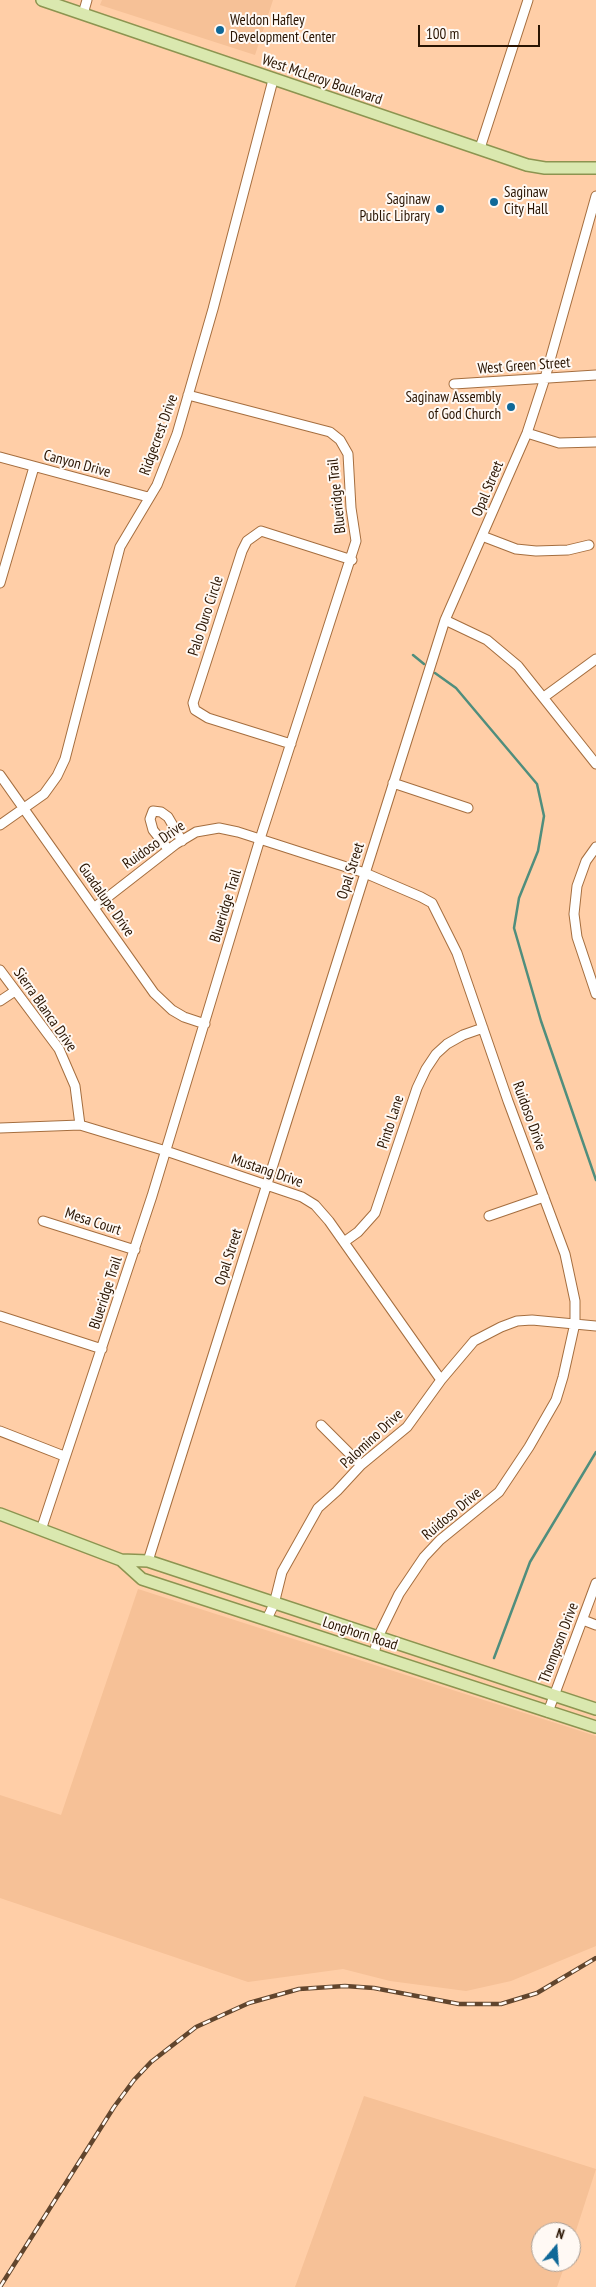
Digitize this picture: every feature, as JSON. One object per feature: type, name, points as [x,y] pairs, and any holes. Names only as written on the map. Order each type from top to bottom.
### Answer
[{"type":"main road","name":"West McLeroy Boulevard","points":[[42,0],[527,165],[546,168],[596,168]]},
{"type":"main road","name":"Longhorn Road","points":[[0,1514],[120,1560],[142,1578],[596,1728]]},
{"type":"main road","name":"Longhorn Road","points":[[120,1560],[148,1561],[596,1709]]},
{"type":"street","points":[[83,14],[88,0]]},
{"type":"street","points":[[480,148],[528,0]]},
{"type":"street","name":"Ridgecrest Drive","points":[[0,825],[44,794],[57,776],[65,759],[120,547],[156,485],[177,434],[274,80]]},
{"type":"street","name":"Opal Street","points":[[148,1561],[445,620],[527,434],[545,378],[596,196]]},
{"type":"street","name":"West Green Street","points":[[454,384],[596,375]]},
{"type":"street","name":"Blueridge Trail","points":[[41,1530],[166,1150],[260,840],[352,560],[356,541],[351,508],[348,454],[340,440],[330,432],[188,395]]},
{"type":"street","points":[[527,434],[559,443],[596,442]]},
{"type":"street","name":"Canyon Drive","points":[[0,457],[148,497]]},
{"type":"street","points":[[0,583],[34,466]]},
{"type":"street","name":"Palo Duro Circle","points":[[291,744],[208,718],[195,710],[192,703],[242,551],[247,541],[261,531],[352,560]]},
{"type":"street","points":[[482,536],[516,549],[536,552],[568,550],[589,546]]},
{"type":"street","points":[[445,620],[497,646],[518,666],[596,764]]},
{"type":"street","points":[[544,697],[596,659]]},
{"type":"street","name":"Guadalupe Drive","points":[[0,775],[154,993],[172,1010],[184,1017],[205,1024]]},
{"type":"street","points":[[394,783],[468,808]]},
{"type":"street","points":[[168,849],[152,830],[150,819],[153,811],[161,812],[168,817],[182,841]]},
{"type":"street","name":"Ruidoso Drive","points":[[95,907],[168,849],[196,832],[219,828],[365,873],[432,903],[457,953],[565,1254],[575,1301],[575,1323],[556,1400],[529,1447],[499,1492],[440,1540],[424,1557],[398,1594],[378,1637],[374,1654]]},
{"type":"street","points":[[595,989],[577,937],[574,914],[577,886],[586,861],[596,846]]},
{"type":"street","name":"Sierra Blanca Drive","points":[[0,970],[59,1049],[75,1086],[80,1124]]},
{"type":"street","points":[[0,1001],[14,991]]},
{"type":"street","name":"Pinto Lane","points":[[344,1242],[358,1232],[375,1213],[417,1088],[426,1069],[436,1054],[447,1044],[463,1035],[483,1028]]},
{"type":"street","name":"Mustang Drive","points":[[0,1128],[80,1124],[166,1150],[302,1197],[315,1205],[344,1242],[367,1278],[441,1380]]},
{"type":"street","points":[[489,1216],[544,1197]]},
{"type":"street","name":"Mesa Court","points":[[43,1220],[134,1250]]},
{"type":"street","points":[[0,1316],[102,1349]]},
{"type":"street","name":"Palomino Drive","points":[[267,1619],[274,1604],[282,1572],[318,1508],[337,1492],[361,1465],[407,1427],[441,1380],[474,1341],[517,1321],[532,1320],[596,1326]]},
{"type":"street","points":[[321,1425],[361,1465]]},
{"type":"street","points":[[0,1431],[64,1456]]},
{"type":"street","name":"Thompson Drive","points":[[548,1712],[596,1583]]},
{"type":"street","points":[[582,1620],[596,1625]]},
{"type":"shaded area","name":"Weldon Hafley Development Center","points":[[102,0],[273,0],[255,55],[100,5]]},
{"type":"shaded area","points":[[138,1589],[596,1736],[596,1946],[511,1981],[466,1991],[390,1981],[343,1969],[248,1982],[0,1898],[0,1795],[61,1815]]},
{"type":"shaded area","points":[[364,2096],[596,2169],[579,2222],[531,2222],[531,2272],[562,2272],[557,2287],[295,2287]]},
{"type":"waterway","points":[[413,655],[424,664]]},
{"type":"waterway","points":[[435,673],[456,688],[537,784],[544,816],[538,851],[519,898],[514,928],[541,1021],[596,1180]]},
{"type":"waterway","points":[[494,1658],[530,1562],[596,1452]]},
{"type":"railway","points":[[0,2287],[114,2107],[134,2080],[151,2062],[196,2027],[249,2003],[299,1989],[345,1986],[374,1988],[459,2004],[501,2004],[537,1993],[596,1958]]},
{"type":"place","name":"Weldon Hafley Development Center","points":[[220,30]]},
{"type":"place","name":"Saginaw City Hall","points":[[494,202]]},
{"type":"place","name":"Saginaw Public Library","points":[[440,209]]},
{"type":"place","name":"Saginaw Assembly of God Church","points":[[511,407]]}]
